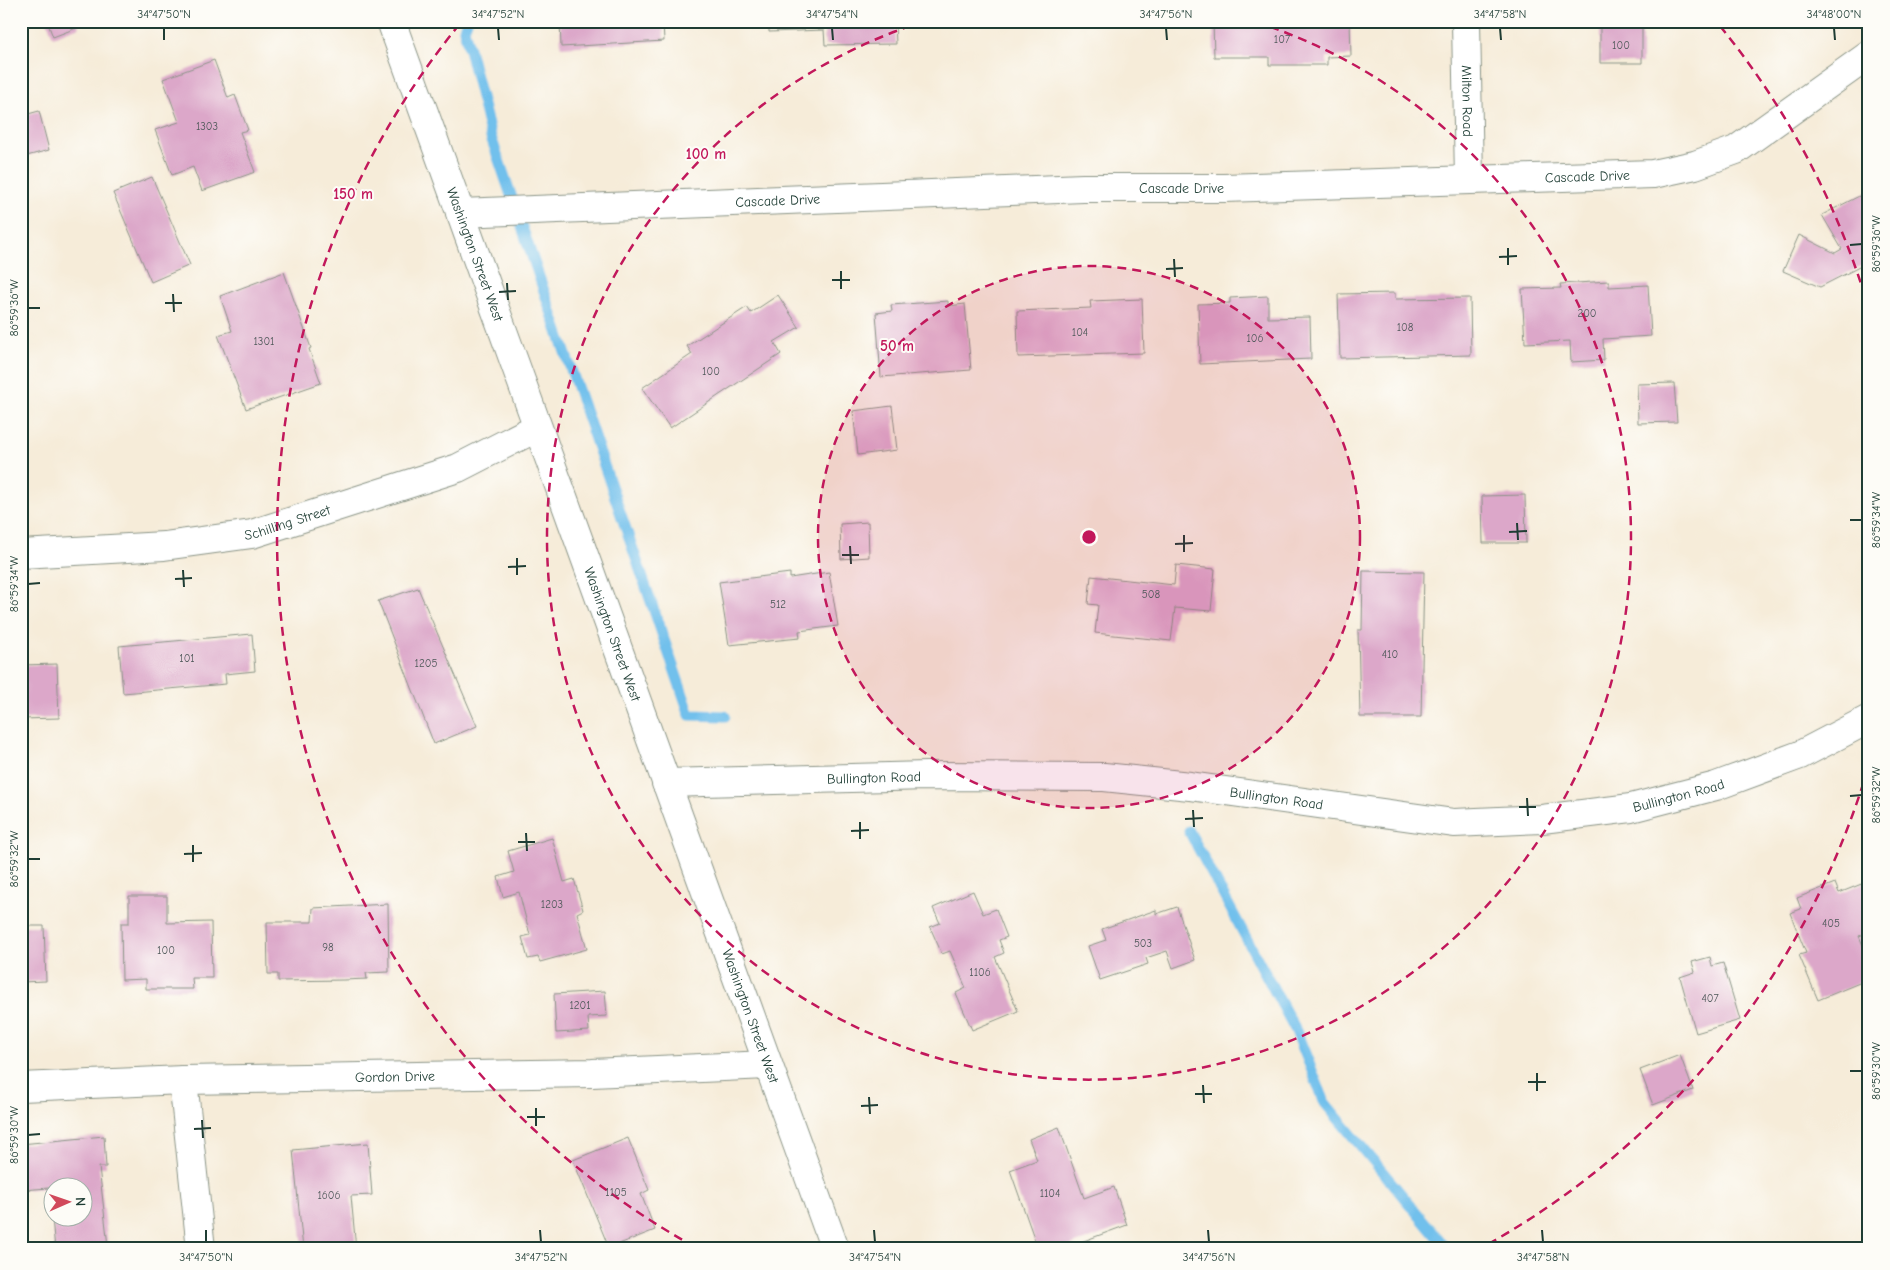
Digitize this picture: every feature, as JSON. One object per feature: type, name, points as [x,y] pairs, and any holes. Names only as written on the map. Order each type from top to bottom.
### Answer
[{"type":"street","name":"Washington Street West","points":[[391,21],[536,428],[835,1249]]},
{"type":"street","name":"Milton Road","points":[[1466,21],[1469,180]]},
{"type":"street","name":"Cascade Drive","points":[[460,214],[1083,188],[1224,188],[1653,174],[1695,165],[1736,150],[1869,54]]},
{"type":"street","name":"Schilling Street","points":[[21,554],[164,546],[252,534],[458,468],[536,428]]},
{"type":"street","name":"Bullington Road","points":[[666,783],[927,776],[1104,777],[1190,786],[1454,822],[1542,820],[1631,808],[1716,786],[1800,755],[1869,719]]},
{"type":"street","name":"Gordon Drive","points":[[21,1087],[183,1080],[592,1073],[767,1065]]},
{"type":"street","points":[[183,1080],[201,1249]]},
{"type":"building","points":[[47,21],[77,21],[79,27],[53,37]]},
{"type":"building","points":[[560,21],[663,21],[664,41],[561,47]]},
{"type":"building","points":[[769,21],[912,21],[912,23],[895,23],[896,44],[825,45],[824,30],[769,32]]},
{"type":"building","points":[[1213,21],[1350,21],[1351,56],[1327,57],[1327,65],[1269,65],[1269,57],[1214,57]]},
{"type":"building","points":[[1564,21],[1642,21],[1642,63],[1600,63],[1600,26],[1564,26]]},
{"type":"building","points":[[214,60],[228,98],[235,95],[248,130],[240,132],[255,172],[202,191],[193,167],[172,175],[155,130],[179,122],[163,79]]},
{"type":"building","points":[[39,111],[49,150],[23,157],[21,116]]},
{"type":"building","points":[[152,177],[190,265],[151,282],[113,193]]},
{"type":"building","points":[[1869,191],[1869,262],[1820,287],[1783,271],[1799,235],[1835,253],[1842,249],[1822,215]]},
{"type":"building","points":[[284,272],[311,348],[309,349],[321,383],[246,409],[218,335],[232,331],[220,296]]},
{"type":"building","points":[[1609,281],[1609,287],[1648,285],[1651,336],[1603,339],[1604,360],[1571,362],[1570,341],[1525,343],[1522,289],[1561,288],[1560,284]]},
{"type":"building","points":[[1395,293],[1395,299],[1470,298],[1471,355],[1340,358],[1338,294]]},
{"type":"building","points":[[778,295],[799,327],[774,342],[781,354],[670,428],[642,388],[692,354],[687,346],[747,307],[751,313]]},
{"type":"building","points":[[1268,296],[1268,318],[1310,317],[1311,359],[1200,364],[1198,304],[1230,303],[1230,298]]},
{"type":"building","points":[[1142,299],[1144,353],[1018,357],[1017,311],[1091,308],[1090,301]]},
{"type":"building","points":[[948,301],[948,306],[965,304],[971,370],[881,377],[876,313],[892,311],[891,305]]},
{"type":"building","points":[[1674,383],[1677,422],[1638,423],[1637,384]]},
{"type":"building","points":[[892,406],[897,450],[858,455],[853,411]]},
{"type":"building","points":[[1525,495],[1526,543],[1483,543],[1482,496]]},
{"type":"building","points":[[868,522],[869,557],[841,559],[840,524]]},
{"type":"building","points":[[1176,565],[1215,569],[1211,611],[1175,608],[1171,641],[1095,633],[1098,605],[1088,604],[1091,576],[1174,585]]},
{"type":"building","points":[[1363,571],[1424,572],[1421,717],[1360,717],[1358,630],[1362,630]]},
{"type":"building","points":[[829,572],[838,626],[799,631],[800,638],[729,645],[719,582],[790,573],[790,578]]},
{"type":"building","points":[[418,588],[477,726],[434,744],[378,601]]},
{"type":"building","points":[[252,634],[255,671],[225,674],[226,684],[123,693],[119,646]]},
{"type":"building","points":[[57,664],[59,718],[21,719],[21,665]]},
{"type":"building","points":[[552,838],[564,882],[574,879],[583,910],[577,913],[587,949],[540,962],[538,957],[528,959],[522,937],[530,935],[519,892],[503,897],[498,877],[514,872],[508,851]]},
{"type":"building","points":[[1869,881],[1869,932],[1859,936],[1869,959],[1869,979],[1818,1000],[1799,955],[1806,953],[1790,913],[1801,909],[1797,898],[1835,883],[1839,893]]},
{"type":"building","points":[[973,891],[983,914],[996,909],[1007,937],[999,940],[1004,953],[995,957],[1018,1011],[972,1030],[956,993],[966,988],[950,951],[942,954],[930,927],[940,923],[933,908]]},
{"type":"building","points":[[129,896],[167,896],[167,923],[211,922],[212,978],[192,978],[193,989],[146,989],[146,979],[122,980],[121,923],[129,923]]},
{"type":"building","points":[[388,904],[389,972],[366,973],[367,979],[344,980],[278,981],[278,974],[268,974],[267,922],[312,922],[313,908]]},
{"type":"building","points":[[1177,907],[1195,960],[1173,968],[1167,951],[1146,958],[1148,964],[1100,980],[1088,946],[1106,940],[1102,929],[1156,910],[1156,914]]},
{"type":"building","points":[[21,926],[44,926],[46,981],[21,982]]},
{"type":"building","points":[[1710,957],[1712,966],[1723,963],[1740,1020],[1696,1033],[1680,977],[1695,972],[1692,962]]},
{"type":"building","points":[[605,991],[607,1016],[588,1017],[589,1031],[556,1033],[554,994]]},
{"type":"building","points":[[1680,1055],[1693,1090],[1653,1105],[1640,1070]]},
{"type":"building","points":[[1059,1127],[1084,1198],[1114,1187],[1127,1225],[1062,1249],[1038,1249],[1010,1170],[1037,1160],[1029,1139]]},
{"type":"building","points":[[104,1136],[106,1167],[99,1167],[108,1246],[55,1249],[53,1228],[92,1228],[92,1178],[42,1178],[42,1188],[21,1190],[21,1144]]},
{"type":"building","points":[[628,1138],[649,1190],[641,1194],[655,1230],[609,1248],[573,1160]]},
{"type":"building","points":[[368,1143],[372,1195],[351,1196],[356,1249],[303,1249],[293,1150]]},
{"type":"waterway","points":[[467,21],[464,29],[491,137],[690,715],[725,716]]},
{"type":"waterway","points":[[1189,831],[1296,1031],[1325,1103],[1447,1249]]}]
